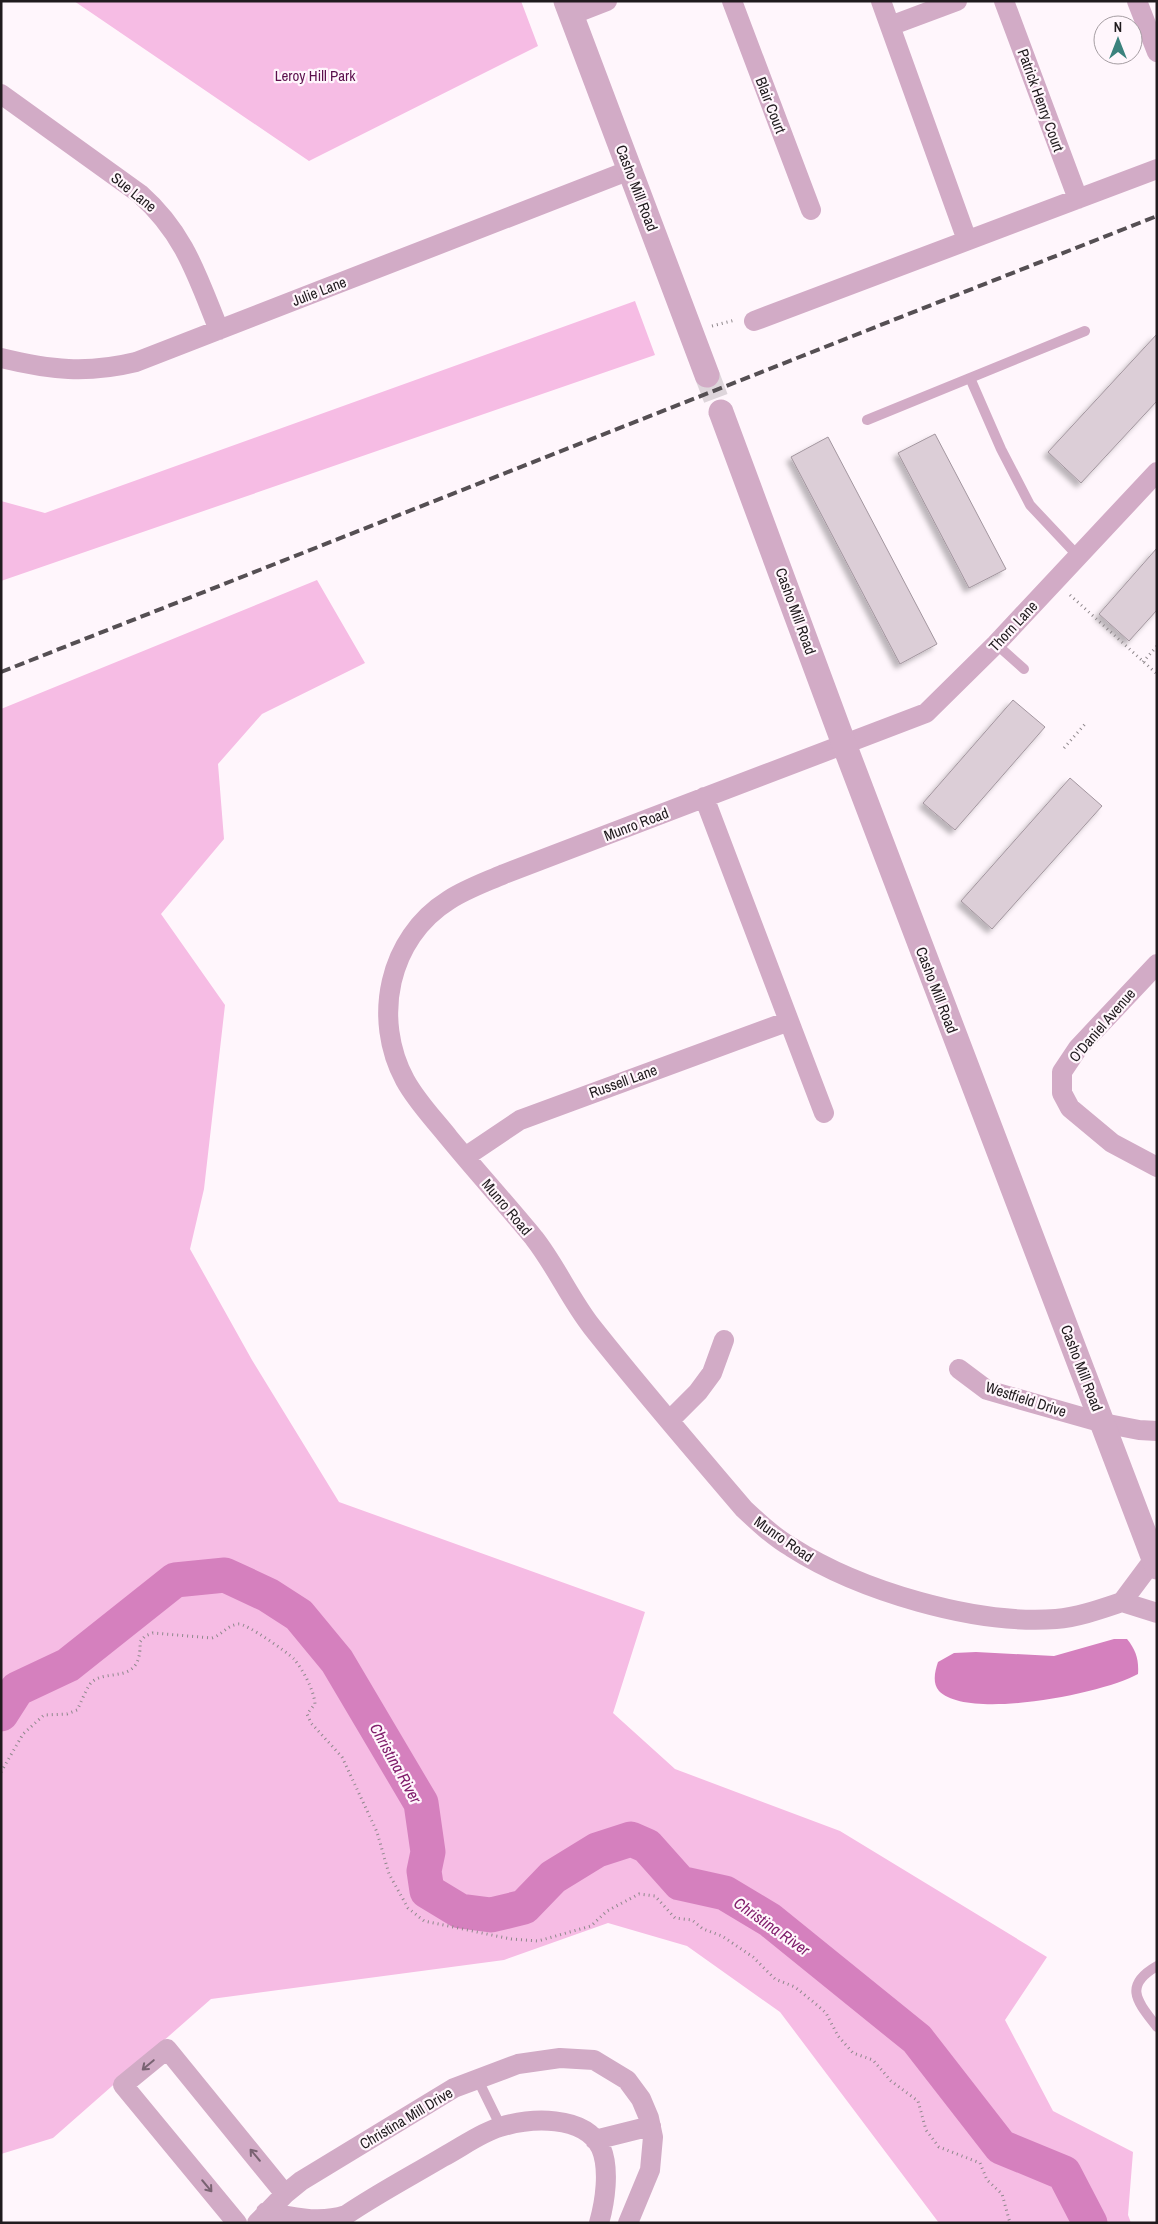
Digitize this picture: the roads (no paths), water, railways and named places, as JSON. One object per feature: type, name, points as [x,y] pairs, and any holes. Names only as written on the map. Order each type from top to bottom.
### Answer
[{"type":"street","points":[[568,8],[607,1]]},
{"type":"street","name":"Blair Court","points":[[732,1],[811,210]]},
{"type":"street","points":[[881,1],[967,240]]},
{"type":"street","points":[[890,26],[956,1]]},
{"type":"street","name":"Patrick Henry Court","points":[[1004,1],[1078,199]]},
{"type":"street","points":[[1137,1],[1157,52]]},
{"type":"street","name":"Casho Mill Road","points":[[568,8],[707,375]]},
{"type":"street","name":"Sue Lane","points":[[1,94],[140,194],[159,211],[174,229],[184,247],[219,330]]},
{"type":"street","points":[[754,321],[1157,169]]},
{"type":"street","name":"Julie Lane","points":[[1,358],[37,367],[62,370],[112,368],[136,362],[630,170]]},
{"type":"street","name":"Casho Mill Road","points":[[721,412],[844,744],[1155,1563]]},
{"type":"street","name":"Thorn Lane","points":[[844,744],[926,713],[996,644],[1157,472]]},
{"type":"street","name":"Munro Road","points":[[844,744],[473,887],[448,900],[429,915],[413,933],[401,953],[389,991],[387,1022],[397,1064],[416,1099],[534,1239],[592,1327],[744,1509],[764,1528],[791,1547],[822,1564],[858,1580],[907,1597],[963,1612],[1025,1620],[1058,1619],[1087,1614],[1122,1602]]},
{"type":"street","points":[[704,797],[824,1112]]},
{"type":"street","name":"O'Daniel Avenue","points":[[1157,964],[1078,1048],[1062,1072],[1062,1093],[1070,1108],[1112,1143],[1157,1167]]},
{"type":"street","name":"Russell Lane","points":[[465,1157],[520,1120],[789,1021]]},
{"type":"street","points":[[670,1420],[698,1392],[712,1373],[724,1340]]},
{"type":"street","name":"Westfield Drive","points":[[959,1369],[987,1390],[1103,1423],[1139,1430],[1157,1431]]},
{"type":"street","points":[[1155,1563],[1122,1602],[1157,1613]]},
{"type":"street","points":[[238,2223],[123,2085],[167,2049],[285,2194]]},
{"type":"street","name":"Christina Mill Drive","points":[[262,2217],[301,2181],[454,2088],[504,2069],[560,2058],[594,2060],[627,2080],[641,2099],[650,2126],[652,2147],[650,2170],[628,2223]]},
{"type":"street","name":"Christina Mill Drive","points":[[262,2217],[324,2220],[346,2215],[480,2136],[501,2127],[521,2122],[550,2122],[573,2126],[584,2131],[595,2140]]},
{"type":"street","points":[[599,2223],[607,2186],[601,2150],[595,2140],[650,2126]]},
{"type":"lane","points":[[867,420],[1085,331]]},
{"type":"lane","points":[[970,378],[1001,449],[1030,505],[1078,556]]},
{"type":"lane","points":[[996,644],[1024,669]]},
{"type":"lane","points":[[1157,1966],[1142,1974],[1136,1990],[1140,2004],[1157,2028]]},
{"type":"lane","points":[[478,2080],[501,2127]]},
{"type":"waterway","name":"Christina River","points":[[1,1714],[17,1689],[68,1665],[175,1580],[225,1575],[268,1595],[299,1615],[337,1661],[421,1803],[428,1852],[424,1871],[427,1891],[460,1911],[491,1915],[524,1907],[553,1877],[597,1850],[631,1839],[647,1846],[680,1883],[725,1893],[770,1920],[917,2039],[1001,2147],[1064,2173],[1090,2223]]},
{"type":"tunnel","points":[[707,375],[721,412]]},
{"type":"railway","points":[[1,672],[1157,216]]},
{"type":"park label","name":"Leroy Hill Park","points":[[315,75]]}]
